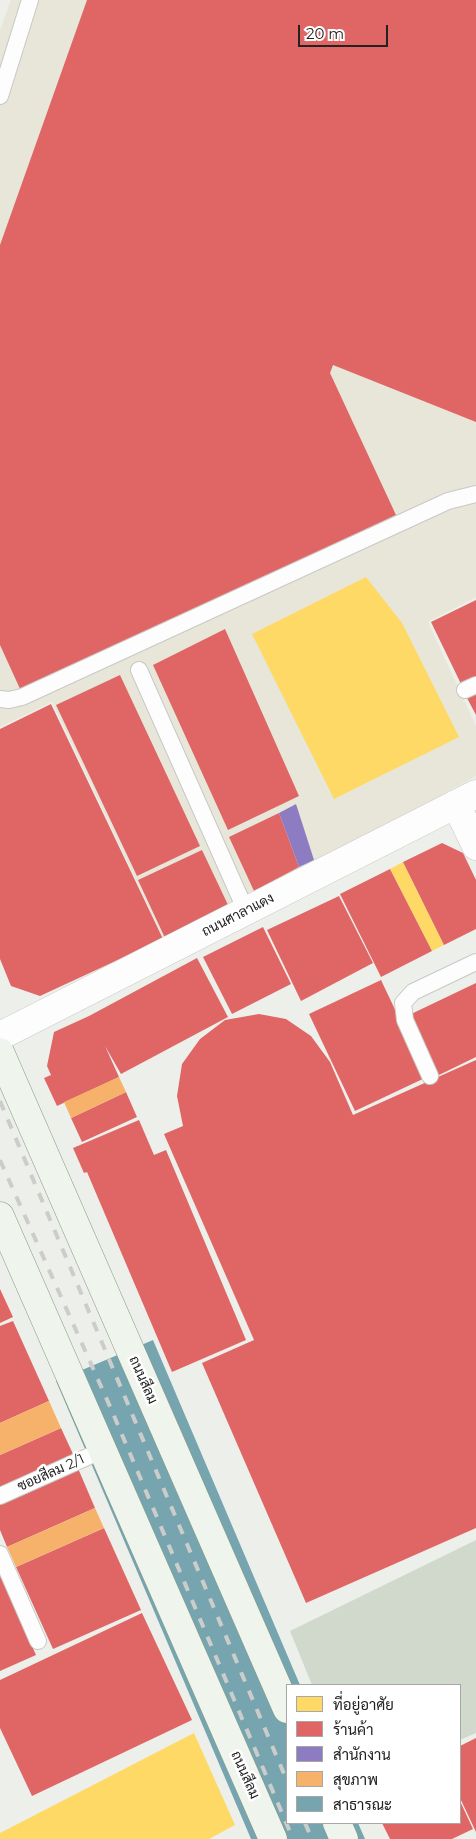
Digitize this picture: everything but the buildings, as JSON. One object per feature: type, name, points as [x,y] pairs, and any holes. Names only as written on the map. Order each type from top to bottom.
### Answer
[{"type":"main road","name":"ถนนสีลม","points":[[0,1052],[286,1707]]},
{"type":"main road","name":"ถนนสีลม","points":[[0,1216],[273,1839]]},
{"type":"main road","points":[[337,1824],[344,1839]]},
{"type":"street","name":"ถนนศาลาแดง","points":[[0,1036],[466,799]]},
{"type":"street","points":[[466,799],[476,846]]},
{"type":"lane","points":[[0,96],[30,0]]},
{"type":"lane","points":[[0,699],[9,700],[22,697],[448,501],[476,494]]},
{"type":"lane","points":[[139,670],[246,911]]},
{"type":"lane","points":[[430,1076],[405,1020],[403,1004],[413,992],[476,962]]},
{"type":"lane","name":"ซอยสีลม 2/1","points":[[0,1496],[103,1450]]},
{"type":"lane","points":[[0,1554],[38,1641]]},
{"type":"shaded area","points":[[11,0],[476,0],[476,597],[428,622],[476,726],[476,776],[318,863],[164,940],[52,702],[0,727],[0,30]]},
{"type":"shaded area","points":[[476,1540],[476,1733],[461,1740],[461,1684],[312,1684],[290,1631]]},
{"type":"railway","points":[[0,1101],[286,1779]]},
{"type":"railway","points":[[0,1160],[112,1411],[286,1822]]},
{"type":"railway","points":[[287,1824],[293,1839]]},
{"type":"railway","points":[[305,1824],[312,1839]]}]
